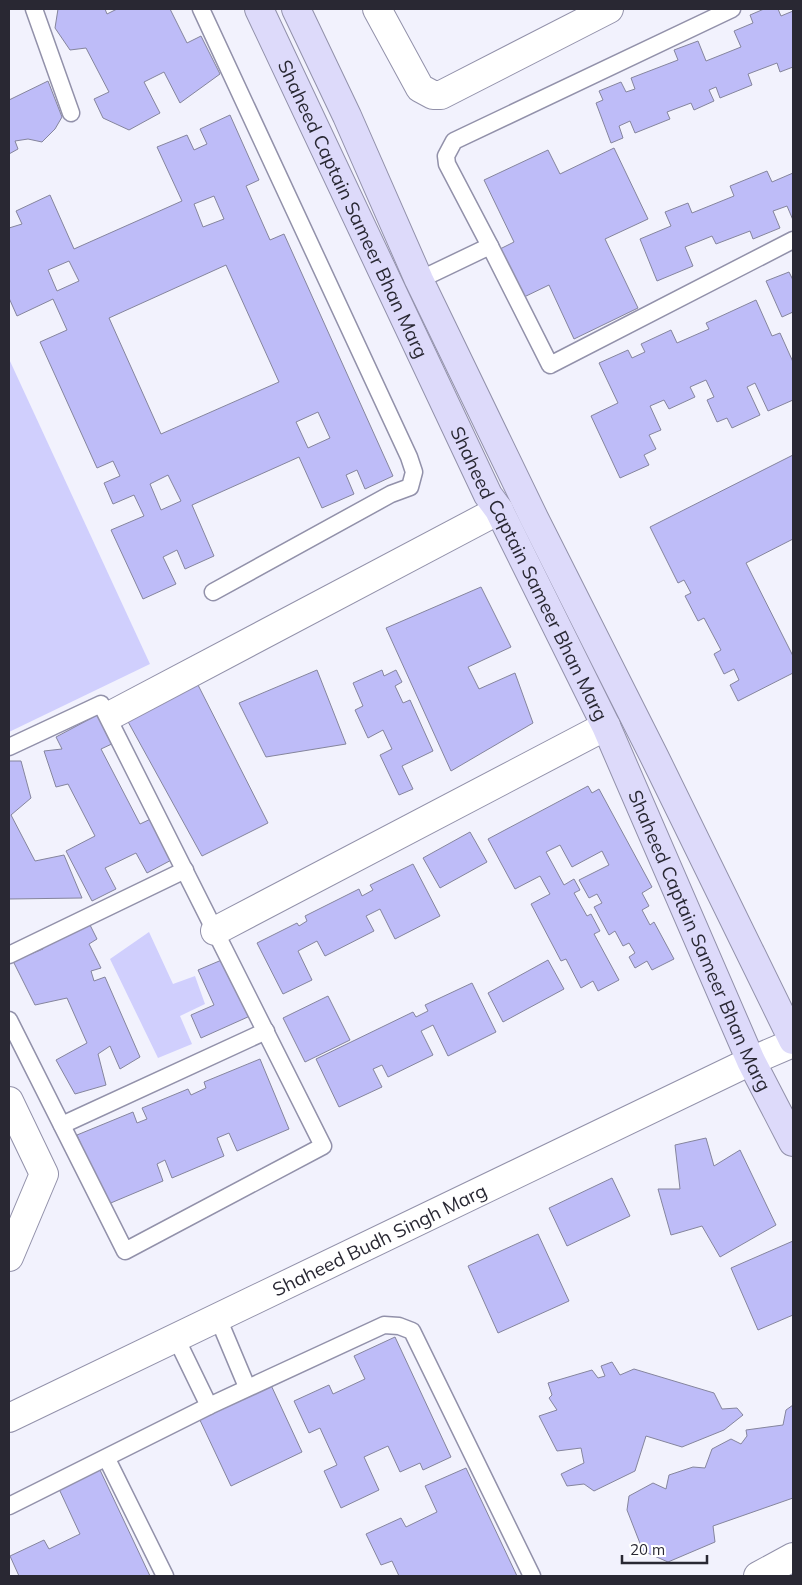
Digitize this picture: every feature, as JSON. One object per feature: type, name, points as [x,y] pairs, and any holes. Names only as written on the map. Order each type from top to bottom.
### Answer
[{"type":"street","name":"Shaheed Captain Sameer Bhan Marg","points":[[258,9],[488,494],[499,510],[606,726],[751,1061],[793,1142]]},
{"type":"street","name":"Shaheed Captain Sameer Bhan Marg","points":[[296,9],[347,116],[419,280],[534,518],[654,756],[793,1042]]},
{"type":"street","points":[[377,9],[420,88],[433,95],[441,95],[608,9]]},
{"type":"street","points":[[393,293],[419,280]]},
{"type":"street","points":[[112,716],[499,510]]},
{"type":"street","points":[[215,931],[606,726]]},
{"type":"street","name":"Shaheed Budh Singh Marg","points":[[9,1418],[793,1042]]},
{"type":"street","points":[[9,1101],[44,1174],[9,1257]]},
{"type":"street","points":[[758,1576],[793,1557]]},
{"type":"lane","points":[[34,9],[71,112]]},
{"type":"lane","points":[[201,9],[414,472],[410,487],[391,494],[213,592]]},
{"type":"lane","points":[[732,9],[454,142],[446,156],[447,164],[550,366],[793,240]]},
{"type":"lane","points":[[419,280],[490,246]]},
{"type":"lane","points":[[9,747],[101,704],[112,716],[185,870],[323,1146],[125,1251],[9,1020]]},
{"type":"lane","points":[[9,955],[185,870]]},
{"type":"lane","points":[[62,1125],[266,1032]]},
{"type":"lane","points":[[218,1318],[247,1387]]},
{"type":"lane","points":[[9,1506],[107,1459],[247,1387],[384,1325],[399,1326],[412,1331],[532,1576]]},
{"type":"lane","points":[[176,1338],[209,1406]]},
{"type":"lane","points":[[107,1459],[165,1576]]},
{"type":"shaded area","points":[[9,359],[150,664],[9,732]]},
{"type":"shaded area","points":[[149,932],[173,984],[195,976],[205,1004],[180,1016],[192,1044],[158,1058],[110,959]]},
{"type":"building","points":[[58,9],[105,9],[107,14],[117,9],[170,9],[187,43],[201,36],[220,74],[180,103],[164,72],[144,82],[160,113],[129,130],[103,118],[94,99],[109,92],[86,48],[70,50],[55,28]]},
{"type":"building","points":[[764,9],[778,9],[781,16],[793,11],[793,67],[780,72],[777,63],[748,74],[752,85],[720,98],[716,87],[709,90],[714,101],[694,110],[691,103],[667,112],[670,119],[635,133],[630,121],[619,126],[623,138],[611,143],[596,103],[603,100],[599,91],[621,82],[626,92],[635,89],[631,78],[678,60],[674,50],[698,41],[706,61],[741,47],[734,31],[753,23],[750,15]]},
{"type":"building","points":[[48,81],[62,117],[55,129],[42,142],[28,139],[15,141],[18,149],[9,154],[9,100]]},
{"type":"building","points":[[230,115],[259,180],[246,186],[270,240],[284,234],[393,476],[365,489],[357,470],[346,475],[354,494],[322,508],[299,457],[192,505],[214,556],[185,569],[177,550],[163,557],[176,584],[143,599],[111,530],[144,516],[134,495],[113,504],[104,483],[120,476],[113,461],[97,468],[40,342],[67,330],[53,299],[17,316],[9,298],[9,228],[22,224],[16,211],[50,195],[74,249],[182,201],[157,147],[187,135],[194,150],[207,144],[200,129]],"holes":[[[214,196],[224,219],[203,227],[194,204]],[[69,261],[79,281],[57,291],[48,270]],[[226,265],[279,382],[161,434],[109,318]],[[318,412],[330,438],[308,448],[296,422]],[[168,475],[181,501],[161,510],[150,484]]]},
{"type":"building","points":[[614,148],[648,219],[605,239],[638,308],[574,339],[549,285],[522,298],[498,250],[514,242],[484,180],[548,150],[560,174]]},
{"type":"building","points":[[767,171],[772,182],[793,173],[793,220],[787,206],[773,211],[780,228],[753,239],[750,231],[716,244],[712,236],[685,247],[693,266],[657,281],[640,239],[671,226],[665,212],[688,203],[692,213],[734,196],[730,186]]},
{"type":"building","points":[[789,272],[793,280],[793,312],[782,317],[766,281]]},
{"type":"building","points":[[756,300],[772,336],[780,333],[793,362],[793,400],[768,411],[755,383],[747,387],[760,415],[732,428],[727,418],[717,422],[707,400],[714,397],[706,380],[690,387],[695,397],[669,409],[664,400],[650,406],[661,430],[649,435],[656,449],[644,455],[649,465],[620,478],[591,416],[618,403],[599,363],[628,350],[632,358],[645,352],[641,344],[671,330],[677,343],[709,329],[706,323]]},
{"type":"building","points":[[793,455],[793,539],[746,563],[793,656],[793,673],[738,701],[730,685],[739,680],[734,669],[724,674],[714,654],[721,650],[704,618],[698,621],[685,596],[691,593],[684,580],[678,583],[650,527]]},
{"type":"building","points":[[481,587],[511,647],[468,667],[479,689],[515,673],[533,723],[451,771],[386,628]]},
{"type":"building","points":[[317,670],[346,744],[266,757],[239,703]]},
{"type":"building","points":[[382,670],[384,676],[396,670],[402,682],[395,686],[403,703],[410,700],[433,751],[402,766],[413,789],[399,795],[380,755],[392,749],[383,730],[368,738],[355,710],[363,706],[353,683]]},
{"type":"building","points":[[198,685],[268,823],[202,856],[126,718]]},
{"type":"building","points":[[101,713],[116,742],[101,749],[140,824],[155,817],[177,857],[147,873],[136,853],[105,868],[116,889],[92,901],[66,851],[95,836],[68,784],[56,787],[44,751],[62,749],[56,737]]},
{"type":"building","points":[[9,761],[21,761],[31,798],[11,815],[35,861],[64,855],[82,898],[9,899]]},
{"type":"building","points":[[588,786],[592,793],[599,789],[652,887],[642,893],[649,906],[642,910],[650,925],[654,922],[674,959],[652,970],[647,961],[635,968],[629,957],[635,953],[629,943],[623,946],[615,931],[609,935],[594,907],[602,903],[597,894],[589,898],[579,880],[609,865],[602,851],[572,867],[560,845],[546,852],[564,885],[574,879],[580,890],[574,893],[587,916],[591,914],[600,931],[594,934],[619,980],[598,991],[593,981],[581,988],[566,959],[561,961],[531,904],[550,894],[540,876],[515,889],[488,839]]},
{"type":"building","points":[[470,832],[487,862],[440,888],[423,858]]},
{"type":"building","points":[[413,864],[440,916],[395,939],[380,909],[366,916],[374,931],[325,956],[317,941],[298,951],[312,980],[283,994],[257,943],[297,923],[299,926],[307,921],[305,916],[359,889],[362,896],[373,890],[370,885]]},
{"type":"building","points":[[87,919],[97,939],[89,944],[101,968],[91,971],[94,981],[105,977],[140,1057],[120,1069],[110,1046],[98,1054],[106,1085],[75,1094],[56,1060],[87,1043],[67,998],[35,1005],[13,961],[43,949],[42,939]]},
{"type":"building","points":[[224,959],[250,1016],[201,1038],[191,1015],[214,1005],[198,970]]},
{"type":"building","points":[[548,960],[564,989],[503,1022],[488,993]]},
{"type":"building","points":[[472,983],[496,1032],[448,1056],[433,1025],[421,1031],[433,1055],[388,1077],[382,1065],[373,1069],[382,1087],[339,1107],[316,1059],[413,1012],[416,1017],[428,1011],[425,1005]]},
{"type":"building","points":[[328,996],[350,1040],[305,1062],[283,1018]]},
{"type":"building","points":[[260,1059],[289,1129],[237,1151],[229,1133],[217,1138],[224,1156],[172,1178],[165,1160],[157,1164],[163,1181],[106,1205],[77,1135],[133,1112],[137,1123],[147,1119],[142,1108],[188,1089],[191,1095],[206,1088],[204,1082]]},
{"type":"building","points":[[706,1138],[714,1166],[740,1150],[776,1225],[720,1257],[702,1226],[671,1235],[658,1189],[680,1189],[675,1145]]},
{"type":"building","points":[[612,1178],[630,1216],[567,1246],[549,1208]]},
{"type":"building","points":[[538,1234],[569,1301],[498,1333],[468,1266]]},
{"type":"building","points":[[793,1241],[793,1315],[758,1330],[731,1268]]},
{"type":"building","points":[[395,1337],[451,1457],[423,1470],[420,1463],[400,1472],[388,1446],[364,1457],[379,1490],[341,1508],[324,1471],[337,1465],[320,1428],[309,1433],[294,1401],[329,1385],[333,1394],[365,1379],[354,1356]]},
{"type":"building","points":[[612,1362],[620,1375],[634,1369],[714,1393],[722,1409],[737,1408],[743,1415],[724,1430],[682,1447],[646,1436],[635,1471],[594,1491],[584,1484],[567,1486],[561,1474],[584,1463],[581,1448],[557,1451],[539,1416],[557,1410],[549,1398],[552,1395],[548,1383],[592,1370],[598,1378],[605,1376],[601,1366]]},
{"type":"building","points":[[270,1383],[302,1452],[231,1486],[198,1416]]},
{"type":"building","points":[[793,1405],[793,1498],[713,1526],[715,1542],[668,1562],[643,1551],[627,1510],[629,1496],[653,1483],[666,1489],[669,1475],[693,1467],[705,1468],[712,1449],[731,1439],[741,1444],[747,1436],[746,1430],[783,1425],[786,1410]]},
{"type":"building","points":[[466,1468],[517,1576],[399,1576],[392,1561],[381,1565],[366,1534],[401,1518],[406,1527],[437,1512],[425,1486]]},
{"type":"building","points":[[100,1470],[150,1576],[19,1576],[10,1556],[44,1540],[49,1549],[80,1534],[59,1489]]}]
